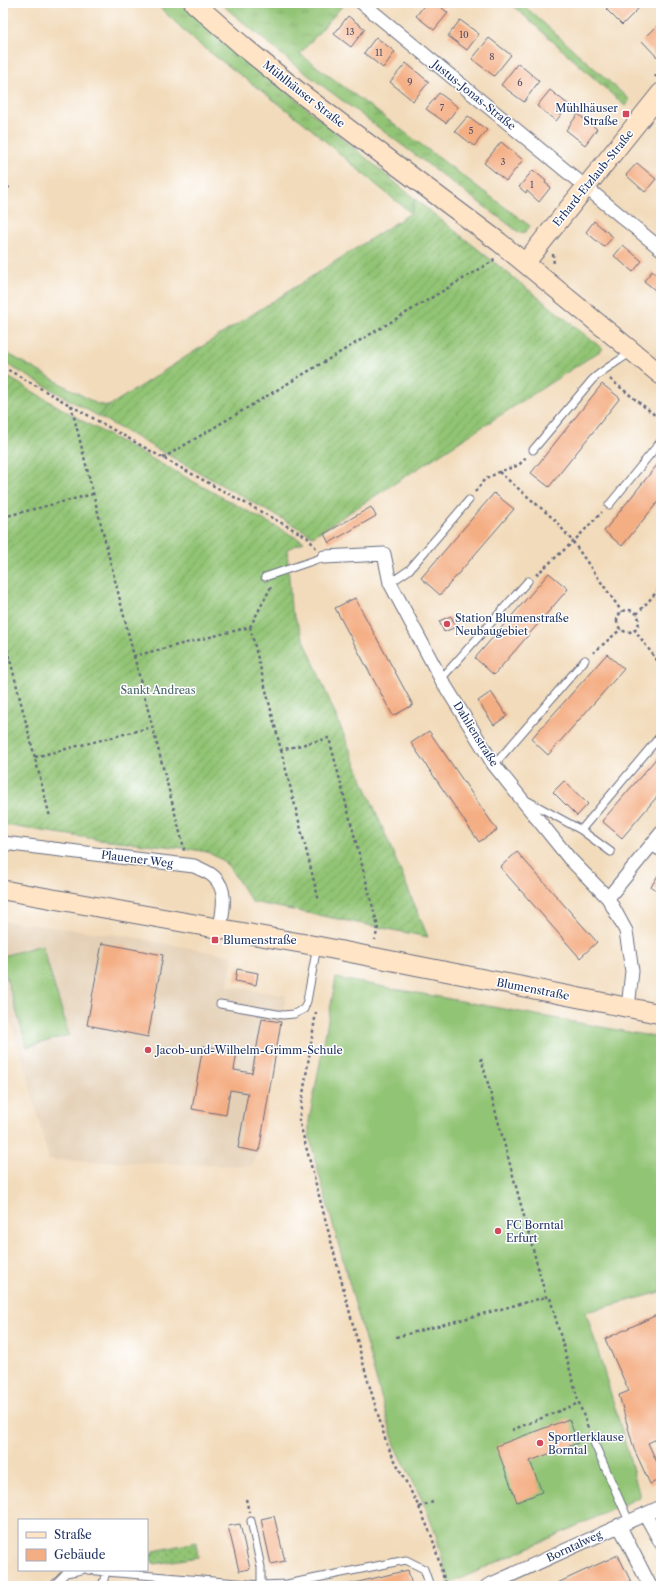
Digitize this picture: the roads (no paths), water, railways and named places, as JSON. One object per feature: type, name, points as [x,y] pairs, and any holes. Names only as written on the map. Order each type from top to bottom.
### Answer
[{"type":"street","name":"Mühlhäuser Straße","points":[[194,3],[244,47],[300,92],[499,242],[661,375]]},
{"type":"street","name":"Justus-Jonas-Straße","points":[[362,3],[586,186],[661,250]]},
{"type":"street","name":"Erhard-Etzlaub-Straße","points":[[525,263],[661,94]]},
{"type":"street","name":"Dahlienstraße","points":[[324,557],[384,554],[390,583],[441,679],[494,765],[569,858],[608,898],[626,931],[632,971],[628,1008]]},
{"type":"street","points":[[608,898],[656,850],[661,833]]},
{"type":"street","name":"Plauener Weg","points":[[3,843],[194,866],[213,876],[222,888],[224,906],[220,928]]},
{"type":"street","name":"Blumenstraße","points":[[3,890],[317,946],[661,1014]]},
{"type":"street","name":"Borntalweg","points":[[487,1586],[661,1507]]},
{"type":"street","points":[[645,1514],[661,1543]]},
{"type":"street","points":[[624,1523],[650,1586]]},
{"type":"lane","points":[[533,450],[600,372],[611,367],[632,352]]},
{"type":"lane","points":[[609,504],[661,441]]},
{"type":"lane","points":[[390,583],[409,570],[469,500]]},
{"type":"lane","name":"Dahlienstraße","points":[[265,577],[324,557]]},
{"type":"lane","points":[[441,679],[528,581]]},
{"type":"lane","points":[[494,765],[585,660]]},
{"type":"lane","points":[[581,830],[661,735]]},
{"type":"lane","points":[[520,797],[581,830],[611,852]]},
{"type":"lane","points":[[220,1004],[283,1015],[294,1014],[304,1009],[307,1001],[317,946]]},
{"type":"lane","points":[[591,1436],[624,1523]]},
{"type":"lane","points":[[251,1521],[261,1567],[261,1586]]},
{"type":"lane","points":[[97,1571],[261,1586],[288,1584],[406,1560],[424,1569],[430,1586]]},
{"type":"lane","points":[[53,1586],[66,1573],[77,1571]]},
{"type":"lane","points":[[102,1586],[106,1572]]},
{"type":"place","name":"Mühlhäuser Straße","points":[[626,114]]},
{"type":"place","name":"Station Blumenstraße Neubaugebiet","points":[[447,624]]},
{"type":"place","name":"Blumenstraße","points":[[215,940]]},
{"type":"place","name":"Jacob-und-Wilhelm-Grimm-Schule","points":[[148,1050]]},
{"type":"place","name":"FC Borntal Erfurt","points":[[498,1231]]},
{"type":"place","name":"Sportlerklause Borntal","points":[[540,1443]]},
{"type":"park label","name":"Sankt Andreas","points":[[158,690]]}]
